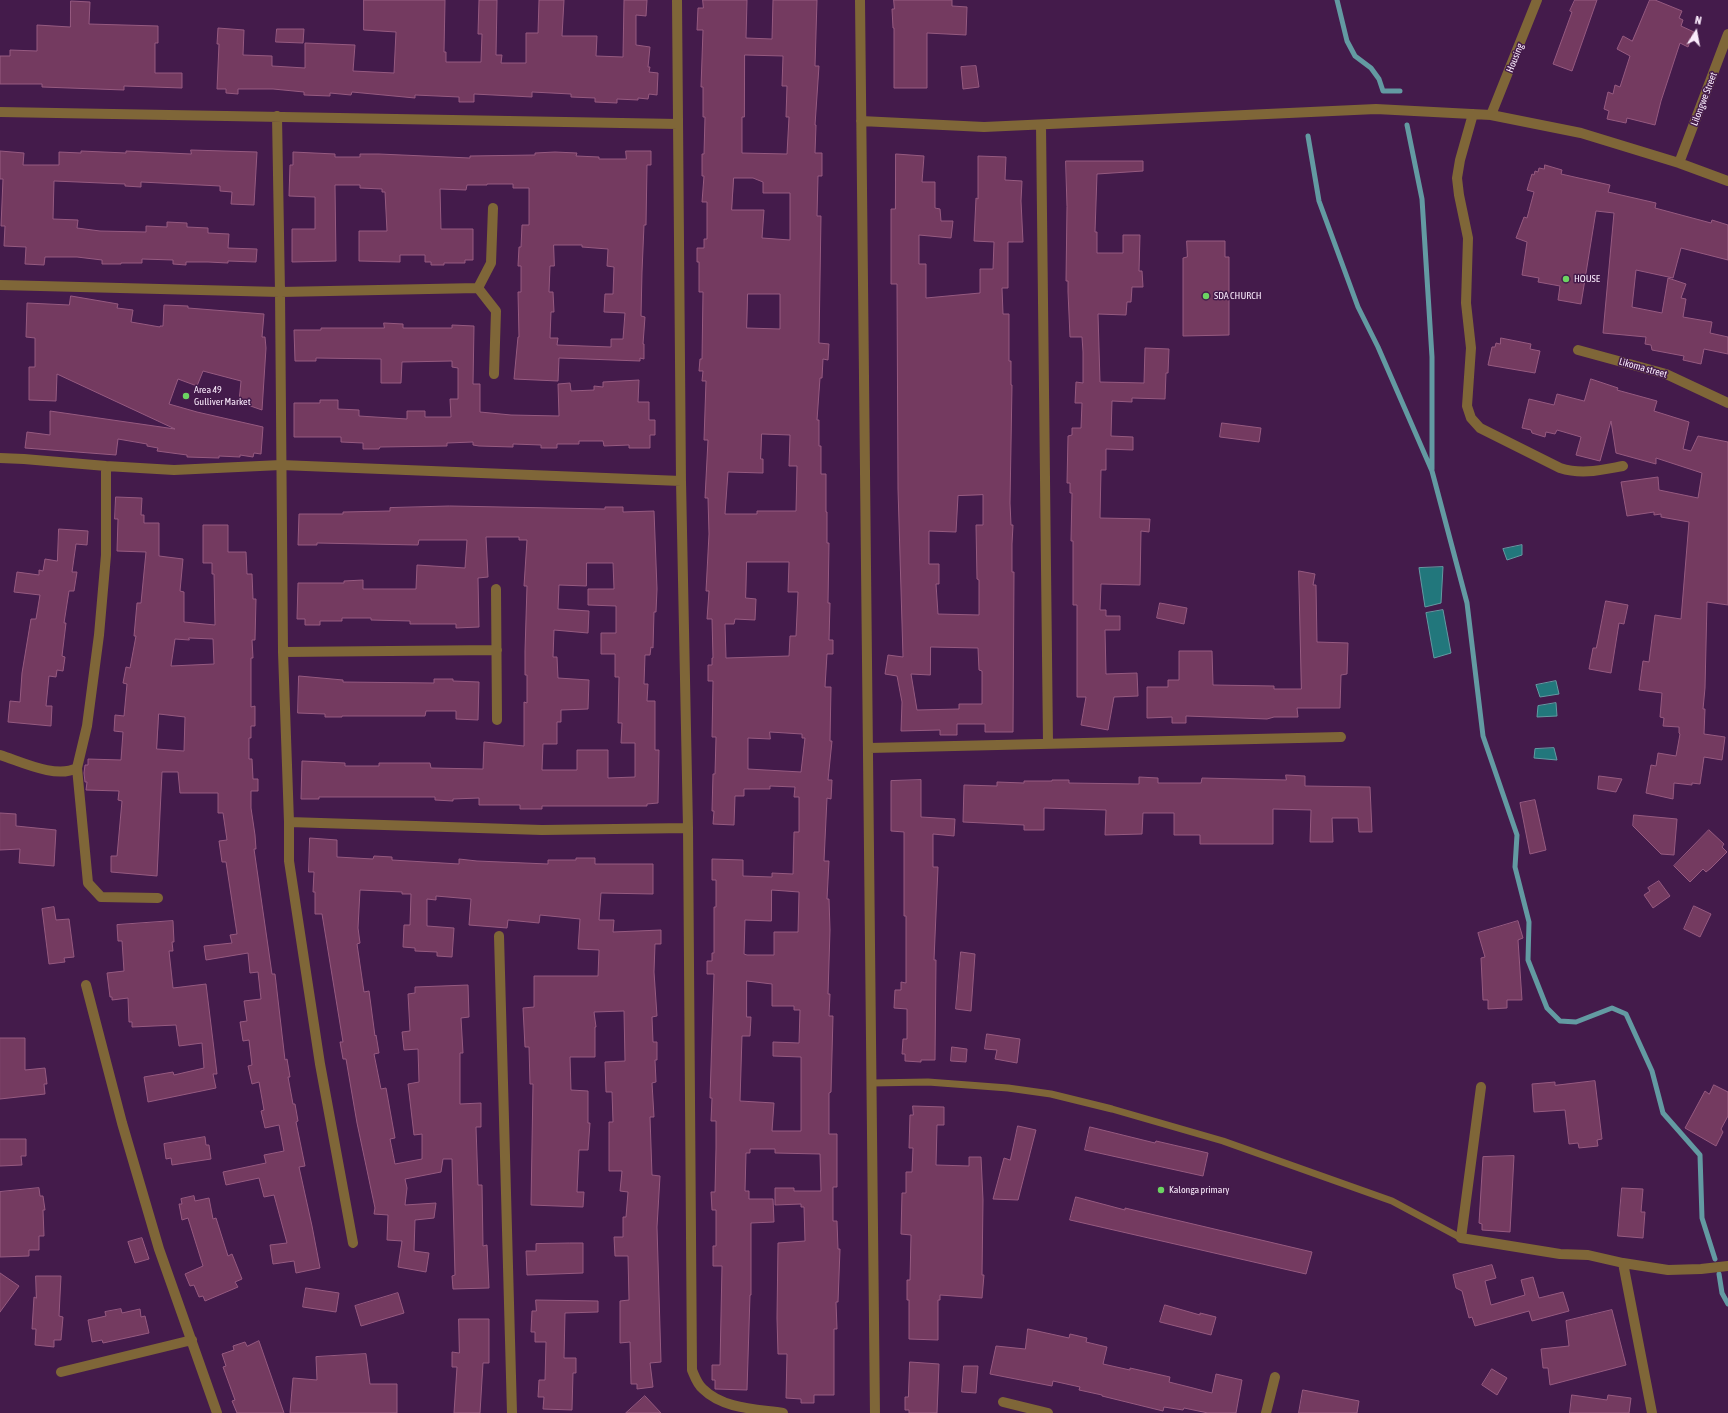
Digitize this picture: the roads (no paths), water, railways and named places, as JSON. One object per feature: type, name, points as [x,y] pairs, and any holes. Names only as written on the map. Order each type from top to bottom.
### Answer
[{"type":"street","points":[[677,0],[681,481],[688,828],[692,1370],[702,1389],[727,1404],[783,1413]]},
{"type":"street","points":[[860,0],[875,1413]]},
{"type":"street","name":"Housing","points":[[1491,115],[1537,0]]},
{"type":"street","name":"Lilongwe Street","points":[[1679,163],[1728,34]]},
{"type":"street","points":[[862,121],[984,127],[1376,109],[1491,115],[1581,133],[1679,163],[1728,181]]},
{"type":"street","points":[[0,112],[678,124]]},
{"type":"street","points":[[1473,114],[1460,160],[1457,178],[1468,238],[1466,303],[1471,348],[1467,406],[1471,418],[1480,428],[1560,468],[1572,472],[1584,473],[1623,466]]},
{"type":"street","points":[[277,116],[283,652],[289,861],[320,1064],[353,1243]]},
{"type":"street","points":[[1041,125],[1048,743]]},
{"type":"street","points":[[478,288],[491,263],[493,208]]},
{"type":"street","points":[[0,285],[280,292],[478,288]]},
{"type":"street","points":[[478,288],[496,311],[494,374]]},
{"type":"street","name":"Likoma street","points":[[1578,350],[1666,374],[1728,403]]},
{"type":"street","points":[[0,458],[24,458],[106,466],[174,470],[281,465],[681,481]]},
{"type":"street","points":[[106,466],[106,555],[100,627],[87,726],[77,768],[88,883],[101,897],[158,898]]},
{"type":"street","points":[[496,589],[497,720]]},
{"type":"street","points":[[283,652],[497,650]]},
{"type":"street","points":[[869,748],[1341,737]]},
{"type":"street","points":[[0,755],[57,773],[70,772],[77,768]]},
{"type":"street","points":[[289,822],[542,830],[688,828]]},
{"type":"street","points":[[499,936],[512,1413]]},
{"type":"street","points":[[86,985],[122,1123],[159,1249],[217,1413]]},
{"type":"street","points":[[1481,1087],[1461,1238],[1560,1254],[1588,1255],[1622,1263],[1668,1270],[1728,1266]]},
{"type":"street","points":[[1622,1263],[1652,1413]]},
{"type":"street","points":[[61,1372],[192,1340]]},
{"type":"street","points":[[1266,1413],[1275,1376]]},
{"type":"street","points":[[1003,1402],[1048,1413]]},
{"type":"lane","points":[[872,1083],[928,1082],[1008,1088],[1051,1094],[1112,1109],[1224,1141],[1392,1201],[1461,1238]]},
{"type":"waterway","points":[[1337,0],[1347,41],[1355,56],[1371,68],[1379,79],[1383,91],[1400,91]]},
{"type":"waterway","points":[[1407,125],[1422,199],[1432,357],[1432,469]]},
{"type":"waterway","points":[[1308,136],[1319,201],[1358,307],[1378,347],[1432,471],[1467,603],[1483,736],[1517,835],[1515,867],[1529,922],[1528,960],[1547,1008],[1560,1021],[1576,1022],[1612,1008],[1626,1014],[1652,1071],[1663,1113],[1700,1155],[1702,1218],[1715,1259]]},
{"type":"waterway","points":[[1719,1274],[1722,1293],[1728,1304]]},
{"type":"place","name":"HOUSE","points":[[1566,279]]},
{"type":"place","name":"SDA CHURCH","points":[[1206,296]]},
{"type":"place","name":"Area 49 Gulliver Market","points":[[186,396]]},
{"type":"place","name":"Kalonga primary","points":[[1161,1190]]}]
